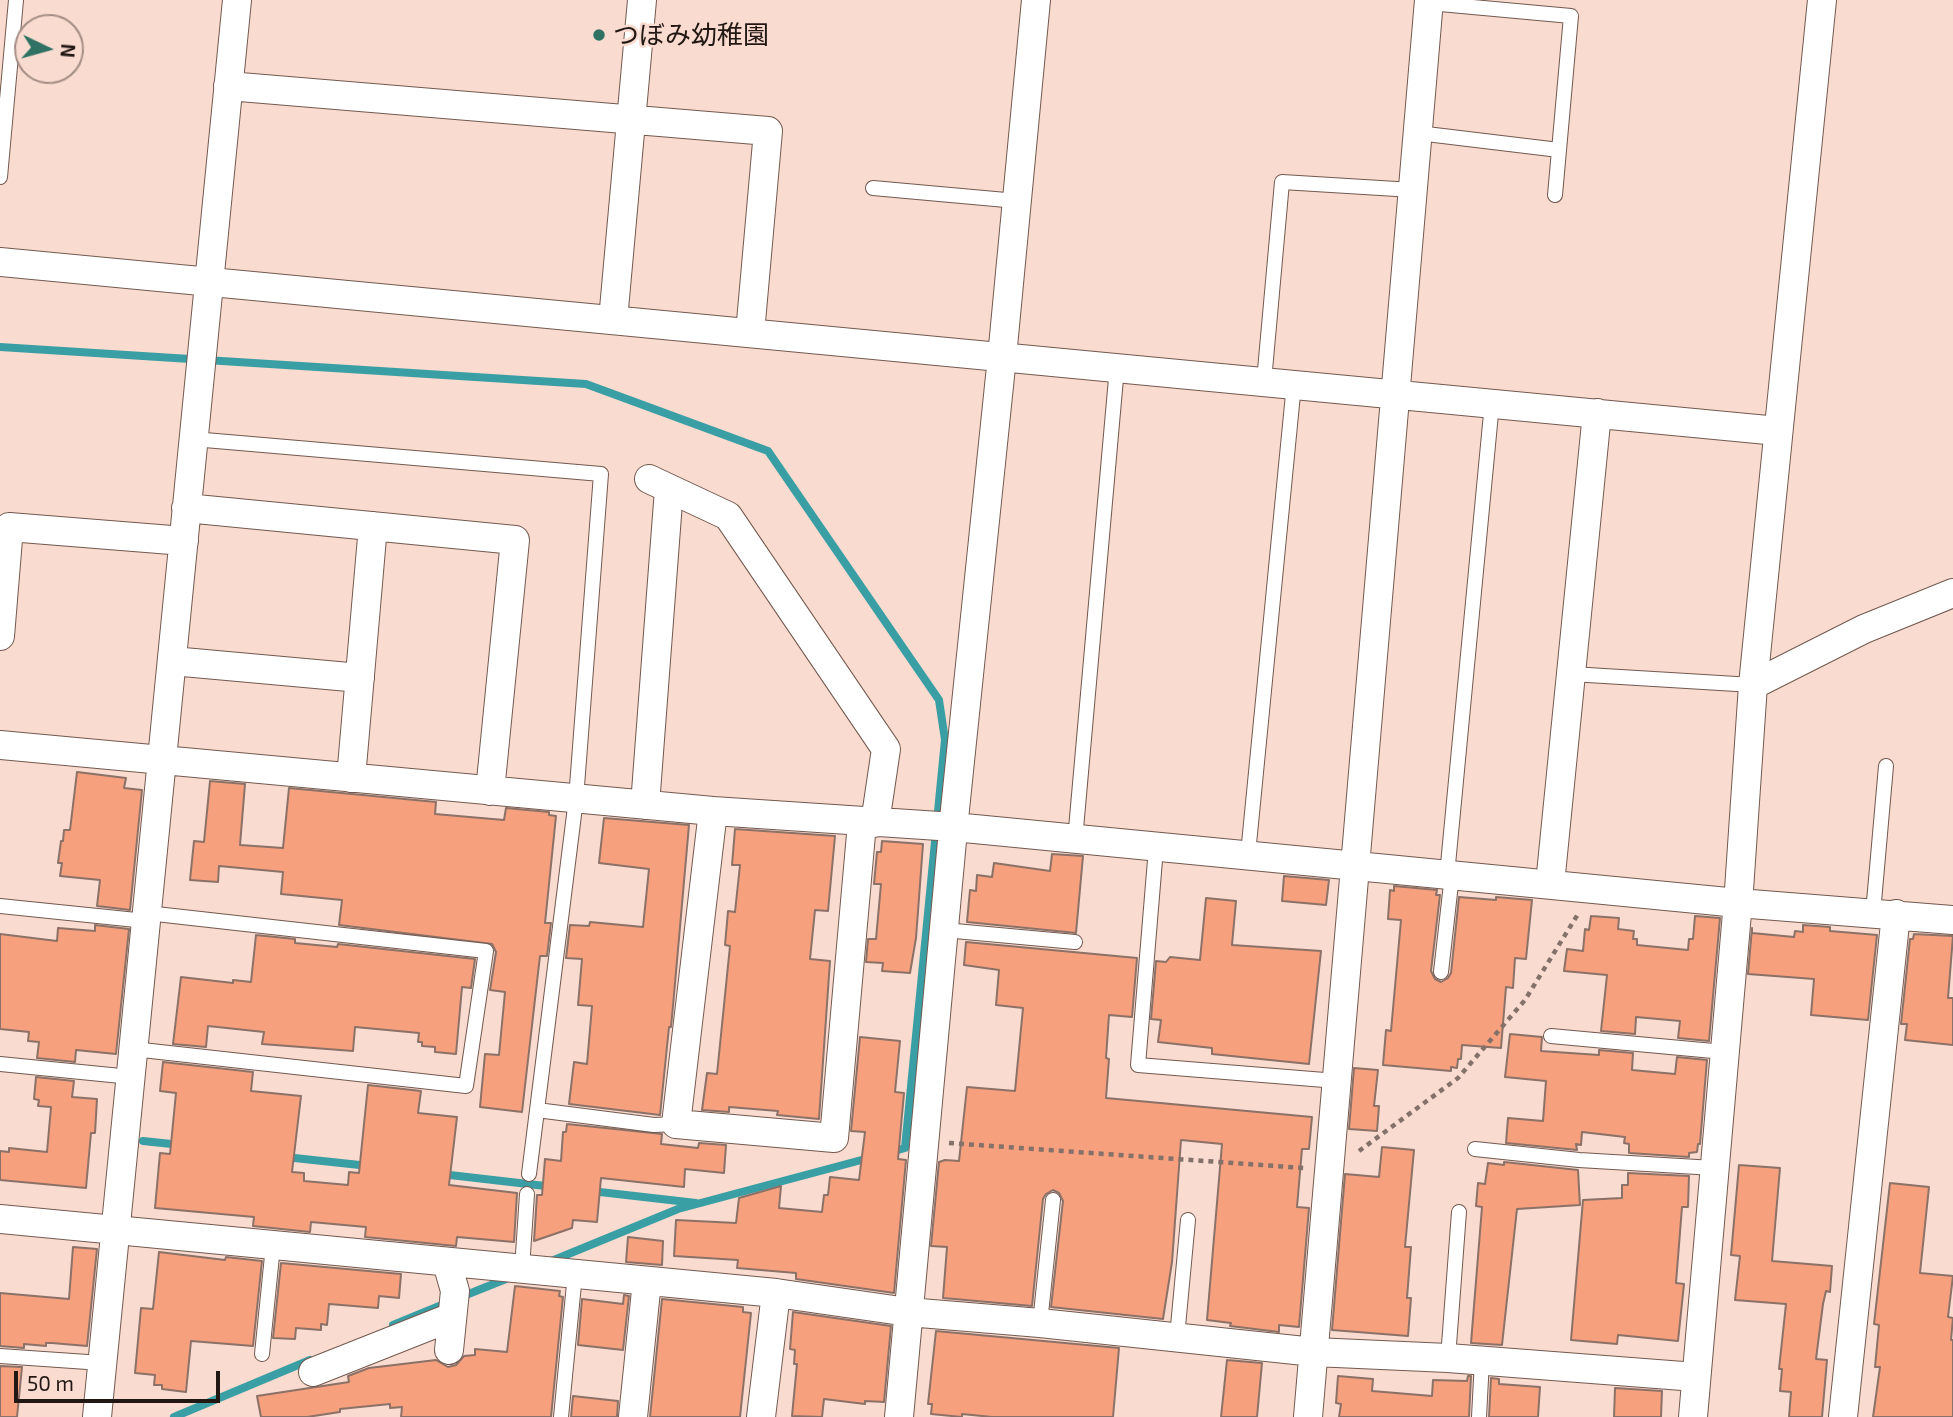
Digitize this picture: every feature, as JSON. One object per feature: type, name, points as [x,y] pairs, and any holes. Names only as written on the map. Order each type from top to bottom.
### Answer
[{"type":"street","points":[[97,1417],[237,0]]},
{"type":"street","points":[[613,320],[642,0]]},
{"type":"street","points":[[899,1417],[944,930],[943,827],[1002,356],[1035,0]]},
{"type":"street","points":[[1693,1417],[1738,903],[1753,685],[1822,0]]},
{"type":"street","points":[[1308,1417],[1429,1]]},
{"type":"street","points":[[229,86],[768,131],[750,333]]},
{"type":"street","points":[[0,262],[1778,431]]},
{"type":"street","points":[[1550,884],[1597,413]]},
{"type":"street","points":[[645,806],[659,484],[728,516],[886,749],[869,823],[834,1138],[676,1124],[713,811]]},
{"type":"street","points":[[186,508],[515,540],[490,791]]},
{"type":"street","points":[[351,778],[373,526]]},
{"type":"street","points":[[0,636],[9,527],[184,541]]},
{"type":"street","points":[[1753,685],[1864,629],[1953,593]]},
{"type":"street","points":[[172,661],[360,678]]},
{"type":"street","points":[[0,745],[645,806],[943,827],[1738,903],[1953,920]]},
{"type":"street","points":[[1843,1417],[1884,913]]},
{"type":"street","points":[[0,1219],[776,1293],[908,1312],[1314,1352],[1482,1360],[1696,1377]]},
{"type":"street","points":[[447,1263],[455,1291],[449,1350]]},
{"type":"street","points":[[633,1417],[647,1281]]},
{"type":"street","points":[[761,1417],[776,1293]]},
{"type":"street","points":[[313,1372],[452,1317]]},
{"type":"lane","points":[[0,177],[16,0]]},
{"type":"lane","points":[[1429,1],[1571,16],[1555,195]]},
{"type":"lane","points":[[1418,133],[1559,150]]},
{"type":"lane","points":[[1264,381],[1283,182],[1413,190]]},
{"type":"lane","points":[[873,188],[1017,201]]},
{"type":"lane","points":[[1075,840],[1117,367]]},
{"type":"lane","points":[[1248,855],[1294,384]]},
{"type":"lane","points":[[1441,972],[1492,403]]},
{"type":"lane","points":[[194,439],[601,474],[576,799],[529,1174]]},
{"type":"lane","points":[[1571,674],[1753,685]]},
{"type":"lane","points":[[1884,913],[1886,766]]},
{"type":"lane","points":[[1156,848],[1138,1065],[1337,1081]]},
{"type":"lane","points":[[0,906],[146,917],[486,951],[466,1086],[132,1063],[0,1064]]},
{"type":"lane","points":[[944,930],[1075,942]]},
{"type":"lane","points":[[1552,1035],[1724,1052]]},
{"type":"lane","points":[[537,1110],[654,1125],[676,1124]]},
{"type":"lane","points":[[1475,1150],[1579,1160],[1714,1168]]},
{"type":"lane","points":[[522,1269],[527,1194]]},
{"type":"lane","points":[[1040,1323],[1054,1200]]},
{"type":"lane","points":[[1448,1358],[1459,1212]]},
{"type":"lane","points":[[1177,1338],[1188,1220]]},
{"type":"lane","points":[[262,1354],[272,1245]]},
{"type":"lane","points":[[561,1417],[575,1274]]},
{"type":"lane","points":[[0,1356],[103,1363]]},
{"type":"lane","points":[[1479,1417],[1482,1360]]},
{"type":"path","points":[[924,1142],[1333,1170],[1458,1078],[1525,1000],[1594,888]]},
{"type":"building","points":[[77,772],[126,778],[124,788],[142,790],[130,910],[97,906],[100,880],[60,876],[62,863],[58,863],[61,841],[64,830],[70,830]]},
{"type":"building","points":[[210,781],[245,784],[240,845],[283,848],[289,788],[436,802],[435,814],[504,820],[506,808],[549,812],[549,815],[556,816],[545,923],[551,923],[547,956],[540,956],[522,1112],[480,1107],[485,1054],[499,1055],[505,992],[490,990],[496,952],[492,944],[339,925],[342,900],[281,894],[283,872],[219,866],[218,882],[190,880],[194,841],[204,842]]},
{"type":"building","points":[[604,818],[689,825],[671,1027],[660,1115],[569,1104],[574,1062],[587,1064],[592,1006],[578,1005],[582,959],[566,958],[570,925],[589,926],[590,922],[643,927],[649,869],[599,863]]},
{"type":"building","points":[[735,829],[835,836],[828,911],[815,910],[810,959],[830,961],[819,1119],[777,1115],[778,1111],[729,1107],[729,1112],[702,1110],[707,1073],[717,1074],[730,946],[725,945],[728,911],[735,912],[740,865],[732,865]]},
{"type":"building","points":[[882,841],[923,844],[916,938],[910,973],[882,971],[883,963],[866,962],[868,939],[876,939],[881,884],[874,884],[877,852],[881,852]]},
{"type":"building","points":[[1052,854],[1083,856],[1076,933],[967,922],[970,890],[976,891],[977,875],[992,877],[994,863],[1050,871]]},
{"type":"building","points":[[1284,876],[1329,880],[1326,905],[1282,901]]},
{"type":"building","points":[[1394,886],[1437,890],[1436,895],[1440,895],[1431,971],[1435,979],[1441,982],[1451,973],[1459,897],[1532,900],[1526,959],[1515,958],[1513,988],[1506,987],[1501,1048],[1462,1045],[1461,1059],[1458,1059],[1457,1068],[1451,1067],[1451,1071],[1383,1065],[1386,1030],[1391,1031],[1401,920],[1388,919],[1390,890],[1394,891]]},
{"type":"building","points":[[1206,898],[1236,901],[1232,945],[1321,951],[1309,1064],[1212,1054],[1212,1048],[1158,1042],[1161,1020],[1151,1019],[1156,961],[1166,962],[1170,957],[1200,960]]},
{"type":"building","points":[[1591,916],[1619,918],[1618,929],[1634,931],[1633,939],[1637,939],[1637,945],[1688,950],[1689,939],[1693,939],[1695,916],[1720,918],[1709,1041],[1678,1038],[1680,1021],[1636,1017],[1635,1034],[1601,1031],[1607,975],[1564,971],[1567,949],[1583,951],[1585,929],[1589,930]]},
{"type":"building","points":[[95,925],[129,929],[116,1054],[76,1050],[75,1062],[37,1058],[39,1042],[28,1041],[29,1032],[0,1029],[0,934],[57,941],[58,928],[95,931]]},
{"type":"building","points":[[1803,925],[1830,927],[1830,931],[1877,935],[1868,1020],[1811,1015],[1814,979],[1748,974],[1752,928],[1752,933],[1794,937],[1795,931],[1803,932]]},
{"type":"building","points":[[1914,934],[1953,936],[1948,998],[1953,998],[1953,1045],[1905,1040],[1907,1024],[1901,1024],[1910,939],[1913,939]]},
{"type":"building","points":[[256,935],[295,939],[295,943],[337,947],[338,944],[475,959],[471,988],[462,987],[456,1054],[435,1052],[435,1047],[422,1046],[422,1042],[418,1042],[419,1033],[355,1027],[353,1051],[262,1044],[264,1032],[208,1026],[206,1047],[173,1044],[181,977],[233,983],[233,980],[251,982]]},
{"type":"building","points":[[966,942],[1137,958],[1132,1017],[1109,1015],[1106,1098],[1312,1117],[1309,1149],[1302,1149],[1297,1207],[1309,1208],[1299,1327],[1279,1325],[1279,1332],[1230,1326],[1231,1323],[1207,1320],[1222,1144],[1181,1140],[1172,1262],[1163,1319],[1051,1307],[1063,1201],[1059,1193],[1053,1190],[1043,1199],[1032,1306],[943,1298],[947,1247],[931,1246],[939,1162],[959,1161],[967,1087],[1015,1091],[1023,1008],[996,1005],[999,970],[964,965]]},
{"type":"building","points":[[1510,1034],[1542,1037],[1541,1051],[1599,1055],[1599,1050],[1633,1053],[1632,1070],[1675,1074],[1677,1057],[1707,1060],[1700,1144],[1697,1152],[1689,1153],[1689,1157],[1629,1153],[1629,1144],[1624,1143],[1625,1137],[1582,1132],[1581,1145],[1576,1144],[1577,1150],[1506,1143],[1508,1118],[1543,1121],[1546,1081],[1505,1077]]},
{"type":"building","points":[[860,1037],[900,1041],[895,1092],[904,1093],[898,1159],[906,1160],[894,1293],[796,1279],[796,1273],[737,1268],[738,1260],[674,1256],[676,1220],[736,1223],[739,1198],[781,1186],[779,1208],[822,1212],[830,1177],[859,1180],[865,1132],[851,1131]]},
{"type":"building","points":[[163,1062],[253,1072],[251,1091],[301,1096],[292,1172],[304,1173],[304,1181],[348,1185],[349,1172],[359,1173],[368,1085],[421,1091],[418,1113],[457,1117],[449,1185],[517,1193],[514,1242],[457,1237],[456,1246],[365,1237],[366,1227],[311,1222],[310,1232],[253,1226],[254,1217],[155,1208],[160,1153],[170,1154],[176,1093],[160,1091]]},
{"type":"building","points":[[1354,1068],[1378,1070],[1374,1106],[1379,1106],[1377,1131],[1349,1129]]},
{"type":"building","points":[[36,1077],[74,1081],[72,1097],[97,1099],[95,1133],[91,1133],[86,1188],[0,1180],[0,1151],[9,1152],[9,1148],[47,1152],[51,1107],[38,1106],[39,1100],[34,1099]]},
{"type":"building","points":[[567,1124],[662,1134],[661,1144],[698,1148],[699,1143],[726,1145],[724,1173],[685,1169],[684,1187],[601,1178],[597,1222],[573,1220],[572,1228],[534,1241],[537,1195],[542,1195],[545,1159],[561,1161],[563,1132],[566,1132]]},
{"type":"building","points":[[1382,1147],[1414,1150],[1405,1247],[1411,1247],[1407,1298],[1411,1298],[1408,1336],[1332,1330],[1345,1174],[1379,1177]]},
{"type":"building","points":[[1504,1162],[1578,1170],[1580,1205],[1517,1209],[1502,1345],[1471,1343],[1482,1207],[1476,1206],[1478,1183],[1485,1184],[1488,1163],[1504,1165]]},
{"type":"building","points":[[1739,1165],[1780,1168],[1772,1261],[1832,1266],[1830,1292],[1826,1291],[1823,1304],[1816,1359],[1827,1360],[1822,1417],[1789,1417],[1791,1392],[1780,1391],[1782,1369],[1779,1369],[1786,1304],[1735,1300],[1740,1256],[1731,1255]]},
{"type":"building","points":[[1628,1173],[1689,1176],[1688,1207],[1682,1207],[1676,1283],[1684,1284],[1678,1341],[1618,1335],[1617,1344],[1571,1340],[1583,1200],[1622,1198],[1622,1185],[1628,1185]]},
{"type":"building","points":[[1890,1183],[1929,1187],[1920,1273],[1953,1276],[1948,1317],[1953,1318],[1953,1417],[1873,1417],[1880,1367],[1875,1367],[1879,1325],[1874,1324]]},
{"type":"building","points":[[628,1237],[663,1241],[662,1265],[626,1262]]},
{"type":"building","points":[[73,1247],[97,1249],[87,1346],[46,1343],[46,1346],[24,1344],[24,1348],[0,1346],[0,1293],[69,1299]]},
{"type":"building","points":[[159,1252],[225,1260],[226,1257],[262,1261],[253,1346],[191,1341],[186,1392],[162,1389],[162,1385],[154,1385],[155,1375],[135,1373],[141,1308],[153,1309]]},
{"type":"building","points":[[281,1263],[401,1274],[399,1298],[379,1296],[378,1308],[329,1304],[327,1325],[321,1324],[321,1330],[296,1328],[295,1339],[273,1338]]},
{"type":"building","points":[[515,1286],[560,1291],[559,1296],[563,1297],[551,1417],[401,1417],[402,1407],[390,1408],[390,1404],[340,1409],[340,1412],[307,1417],[261,1417],[257,1396],[349,1382],[348,1376],[369,1368],[436,1360],[448,1367],[456,1365],[464,1356],[475,1355],[475,1349],[507,1352]]},
{"type":"building","points":[[624,1295],[629,1296],[623,1350],[578,1345],[582,1299],[623,1304]]},
{"type":"building","points":[[662,1299],[743,1307],[743,1312],[751,1313],[740,1417],[650,1417]]},
{"type":"building","points":[[793,1312],[891,1326],[884,1402],[865,1401],[865,1404],[824,1399],[822,1417],[792,1416],[797,1364],[794,1364],[795,1350],[790,1349]]},
{"type":"building","points":[[936,1331],[1119,1348],[1113,1417],[992,1417],[962,1414],[962,1417],[931,1414],[932,1404],[928,1404]]},
{"type":"building","points":[[1227,1360],[1262,1363],[1257,1417],[1221,1417]]},
{"type":"building","points":[[0,1366],[22,1367],[17,1417],[0,1417]]},
{"type":"building","points":[[1338,1376],[1373,1379],[1372,1391],[1432,1396],[1433,1380],[1467,1381],[1468,1376],[1471,1376],[1469,1417],[1339,1417],[1341,1404],[1336,1403]]},
{"type":"building","points":[[1491,1378],[1499,1379],[1499,1384],[1540,1387],[1538,1417],[1489,1417]]},
{"type":"building","points":[[1615,1388],[1662,1391],[1661,1417],[1614,1417]]},
{"type":"building","points":[[573,1396],[618,1401],[617,1417],[571,1417]]},
{"type":"waterway","points":[[0,347],[586,384],[768,451],[939,700],[945,740],[905,1148],[891,1152]]},
{"type":"waterway","points":[[143,1141],[181,1145]]},
{"type":"waterway","points":[[285,1157],[369,1166]]},
{"type":"waterway","points":[[549,1262],[678,1209],[869,1158]]},
{"type":"waterway","points":[[441,1174],[554,1187]]},
{"type":"waterway","points":[[591,1191],[696,1203]]},
{"type":"waterway","points":[[461,1297],[511,1277]]},
{"type":"waterway","points":[[393,1325],[449,1302]]},
{"type":"waterway","points":[[174,1417],[310,1360]]},
{"type":"place","name":"つぼみ幼稚園","points":[[599,35]]}]
